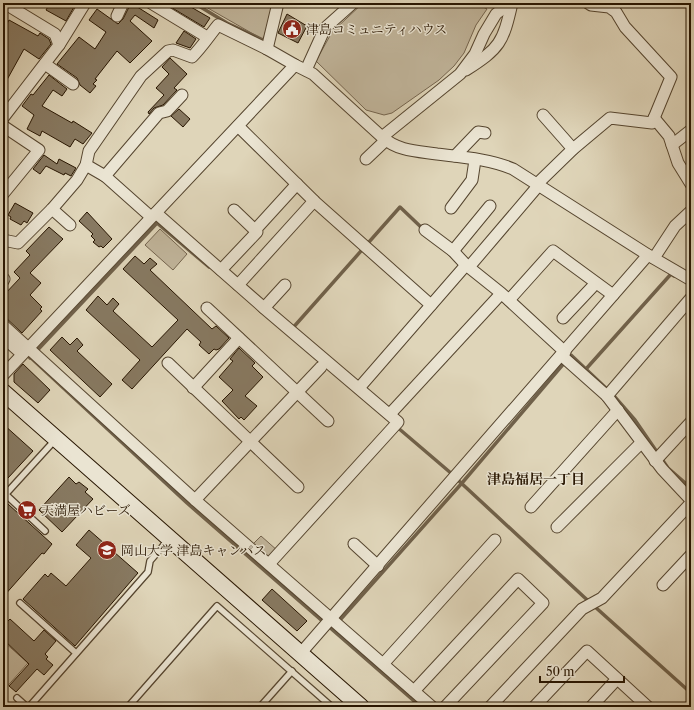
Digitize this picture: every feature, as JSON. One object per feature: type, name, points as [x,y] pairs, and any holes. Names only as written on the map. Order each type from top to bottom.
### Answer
[{"type":"street","points":[[4,3],[55,34],[59,45]]},
{"type":"street","points":[[3,118],[59,45],[85,3]]},
{"type":"street","points":[[117,16],[123,3]]},
{"type":"street","points":[[151,3],[207,37]]},
{"type":"street","points":[[267,49],[278,3]]},
{"type":"street","points":[[306,70],[325,28],[353,3]]},
{"type":"street","points":[[460,74],[475,54],[484,34],[496,14],[511,3]]},
{"type":"street","points":[[366,159],[384,138],[460,74],[486,57],[499,44],[506,31],[511,3]]},
{"type":"street","points":[[359,388],[537,185],[573,149],[610,118],[652,123],[671,77],[625,27],[616,12],[609,7],[592,5],[588,3]]},
{"type":"street","points":[[3,240],[18,243],[52,209],[77,180],[86,165],[88,151],[140,76],[168,51],[173,50],[192,57],[218,25],[314,74],[384,138],[408,151],[454,156],[503,164],[651,257],[691,280]]},
{"type":"street","points":[[45,64],[73,84]]},
{"type":"street","points":[[3,375],[30,352],[154,215],[295,65]]},
{"type":"street","points":[[105,176],[159,113],[167,111],[182,94]]},
{"type":"street","points":[[543,115],[573,149]]},
{"type":"street","points":[[654,118],[669,136],[678,163],[691,184]]},
{"type":"street","points":[[3,126],[38,150],[3,194]]},
{"type":"street","points":[[238,126],[314,201],[431,305]]},
{"type":"street","points":[[672,145],[691,130]]},
{"type":"street","points":[[454,156],[478,132],[485,133]]},
{"type":"street","points":[[451,208],[472,180],[475,160]]},
{"type":"street","points":[[86,165],[105,176],[221,270],[359,388],[393,422]]},
{"type":"street","points":[[221,270],[257,232],[255,230],[297,184]]},
{"type":"street","points":[[238,285],[314,201]]},
{"type":"street","points":[[453,251],[490,206]]},
{"type":"street","points":[[52,209],[70,225]]},
{"type":"street","points":[[234,210],[255,230]]},
{"type":"street","points":[[300,654],[565,357],[613,295],[651,257],[675,226],[691,210]]},
{"type":"street","points":[[425,230],[453,251],[465,267],[509,300],[565,357],[609,393],[618,410],[642,443],[658,458],[691,500]]},
{"type":"street","points":[[509,300],[553,251],[613,295]]},
{"type":"street","points":[[563,318],[596,283]]},
{"type":"street","points":[[264,308],[285,285]]},
{"type":"street","points":[[269,564],[393,422],[498,297]]},
{"type":"street","points":[[609,393],[691,298]]},
{"type":"street","points":[[207,308],[328,422]]},
{"type":"street","points":[[3,325],[30,352],[269,564],[328,623],[383,664],[432,707]]},
{"type":"street","points":[[3,337],[30,352]]},
{"type":"street","points":[[193,388],[239,338]]},
{"type":"street","points":[[168,363],[298,487]]},
{"type":"street","points":[[196,500],[321,367]]},
{"type":"street","points":[[3,392],[361,707]]},
{"type":"street","points":[[531,507],[618,410]]},
{"type":"street","points":[[658,458],[691,422]]},
{"type":"street","points":[[557,527],[642,443]]},
{"type":"street","points":[[490,707],[582,609],[602,598],[691,503]]},
{"type":"street","points":[[383,664],[496,540]]},
{"type":"street","points":[[354,544],[378,566]]},
{"type":"street","points":[[663,585],[691,555]]},
{"type":"street","points":[[414,691],[518,579],[543,603],[446,707]]},
{"type":"street","points":[[534,707],[587,651],[648,707]]},
{"type":"street","points":[[591,707],[617,679]]},
{"type":"lane","points":[[45,531],[4,494],[56,439]]},
{"type":"lane","points":[[17,698],[28,707],[148,572],[150,561],[170,539]]},
{"type":"lane","points":[[20,603],[76,653]]},
{"type":"lane","points":[[128,707],[217,606],[332,707]]},
{"type":"lane","points":[[260,707],[292,671]]},
{"type":"shaded area","points":[[199,3],[273,3],[264,37],[262,39]]},
{"type":"shaded area","points":[[363,3],[476,3],[487,9],[476,25],[464,53],[454,66],[439,80],[392,113],[384,115],[366,110],[316,61],[332,32]]},
{"type":"shaded area","points":[[160,229],[187,254],[173,270],[145,245]]},
{"type":"shaded area","points":[[261,536],[278,551],[272,557],[264,556],[252,545]]},
{"type":"shaded area","points":[[3,641],[28,663],[3,691]]},
{"type":"building","points":[[50,3],[67,3],[74,7],[66,21],[46,10]]},
{"type":"building","points":[[131,3],[158,20],[154,28],[135,15],[130,21],[152,41],[130,63],[117,51],[95,79],[97,80],[93,84],[96,86],[90,93],[80,85],[77,78],[57,64],[79,37],[95,49],[106,32],[89,20],[97,9],[118,24],[123,19]]},
{"type":"building","points":[[164,3],[184,3],[210,18],[204,27]]},
{"type":"building","name":"津島コミュニティハウス","points":[[287,14],[307,26],[298,43],[278,33]]},
{"type":"building","points":[[9,20],[38,36],[40,33],[49,39],[51,44],[39,59],[24,49],[3,87],[3,31]]},
{"type":"building","points":[[184,31],[196,39],[190,48],[176,43]]},
{"type":"building","points":[[170,58],[187,74],[174,88],[177,90],[163,105],[154,108],[149,114],[148,112],[164,95],[156,88],[169,74],[162,67]]},
{"type":"building","points":[[49,75],[67,89],[62,96],[53,90],[42,106],[72,123],[73,121],[92,133],[83,144],[75,139],[70,147],[42,131],[40,136],[27,129],[34,115],[22,106]]},
{"type":"building","points":[[179,109],[190,119],[183,127],[171,116]]},
{"type":"building","points":[[44,155],[57,164],[59,159],[76,168],[71,176],[65,173],[64,175],[46,166],[40,174],[33,169]]},
{"type":"building","points":[[15,203],[33,213],[27,223],[24,221],[21,225],[10,219],[11,217],[8,215]]},
{"type":"building","points":[[87,212],[112,239],[103,248],[101,246],[99,247],[93,242],[95,240],[91,236],[93,234],[79,221]]},
{"type":"building","points":[[49,227],[63,239],[30,273],[41,283],[30,295],[42,307],[40,309],[42,311],[22,333],[3,315],[3,296],[20,278],[14,272],[30,255],[26,251]]},
{"type":"building","points":[[135,256],[144,264],[150,258],[157,264],[150,270],[212,329],[216,326],[229,338],[219,349],[214,349],[209,354],[199,345],[201,342],[187,329],[132,389],[122,380],[140,360],[86,310],[98,296],[107,305],[113,298],[119,304],[113,311],[152,347],[178,320],[123,269]]},
{"type":"building","points":[[62,337],[70,345],[77,338],[83,345],[77,351],[112,384],[100,397],[50,350]]},
{"type":"building","points":[[239,348],[255,363],[252,366],[263,377],[245,396],[257,406],[244,420],[241,417],[239,419],[222,401],[233,390],[219,377],[233,361],[230,359]]},
{"type":"building","points":[[23,364],[50,390],[38,403],[14,382],[14,374]]},
{"type":"building","points":[[3,424],[33,451],[8,478],[3,473]]},
{"type":"building","points":[[69,477],[76,484],[79,482],[88,489],[85,492],[93,499],[62,532],[39,510]]},
{"type":"building","points":[[8,504],[52,544],[44,554],[42,553],[3,597],[3,510]]},
{"type":"building","points":[[89,530],[138,573],[75,646],[23,599],[45,574],[48,577],[51,573],[66,586],[91,558],[76,545]]},
{"type":"building","points":[[272,589],[307,621],[297,631],[262,600]]},
{"type":"building","points":[[3,617],[8,621],[10,619],[34,641],[44,630],[56,641],[45,654],[48,657],[46,659],[53,665],[44,675],[37,669],[16,692],[9,686],[29,664],[3,639]]},
{"type":"waterway","points":[[194,3],[227,23],[263,40],[266,37]]},
{"type":"waterway","points":[[291,330],[400,207],[423,229]]},
{"type":"waterway","points":[[30,358],[157,223],[209,267]]},
{"type":"waterway","points":[[586,369],[671,274],[674,276]]},
{"type":"waterway","points":[[340,620],[462,483],[571,355],[608,390]]},
{"type":"waterway","points":[[29,356],[187,503],[421,707]]},
{"type":"waterway","points":[[614,396],[635,420],[668,468],[691,488]]},
{"type":"waterway","points":[[397,427],[452,474]]},
{"type":"waterway","points":[[459,481],[584,597],[691,693]]},
{"type":"place","name":"津島コミュニティハウス","points":[[292,29]]},
{"type":"place","name":"天満屋ハビーズ","points":[[27,510]]},
{"type":"place","name":"岡山大学 津島キャンパス","points":[[107,550]]},
{"type":"district","name":"津島福居一丁目","points":[[536,479]]}]
